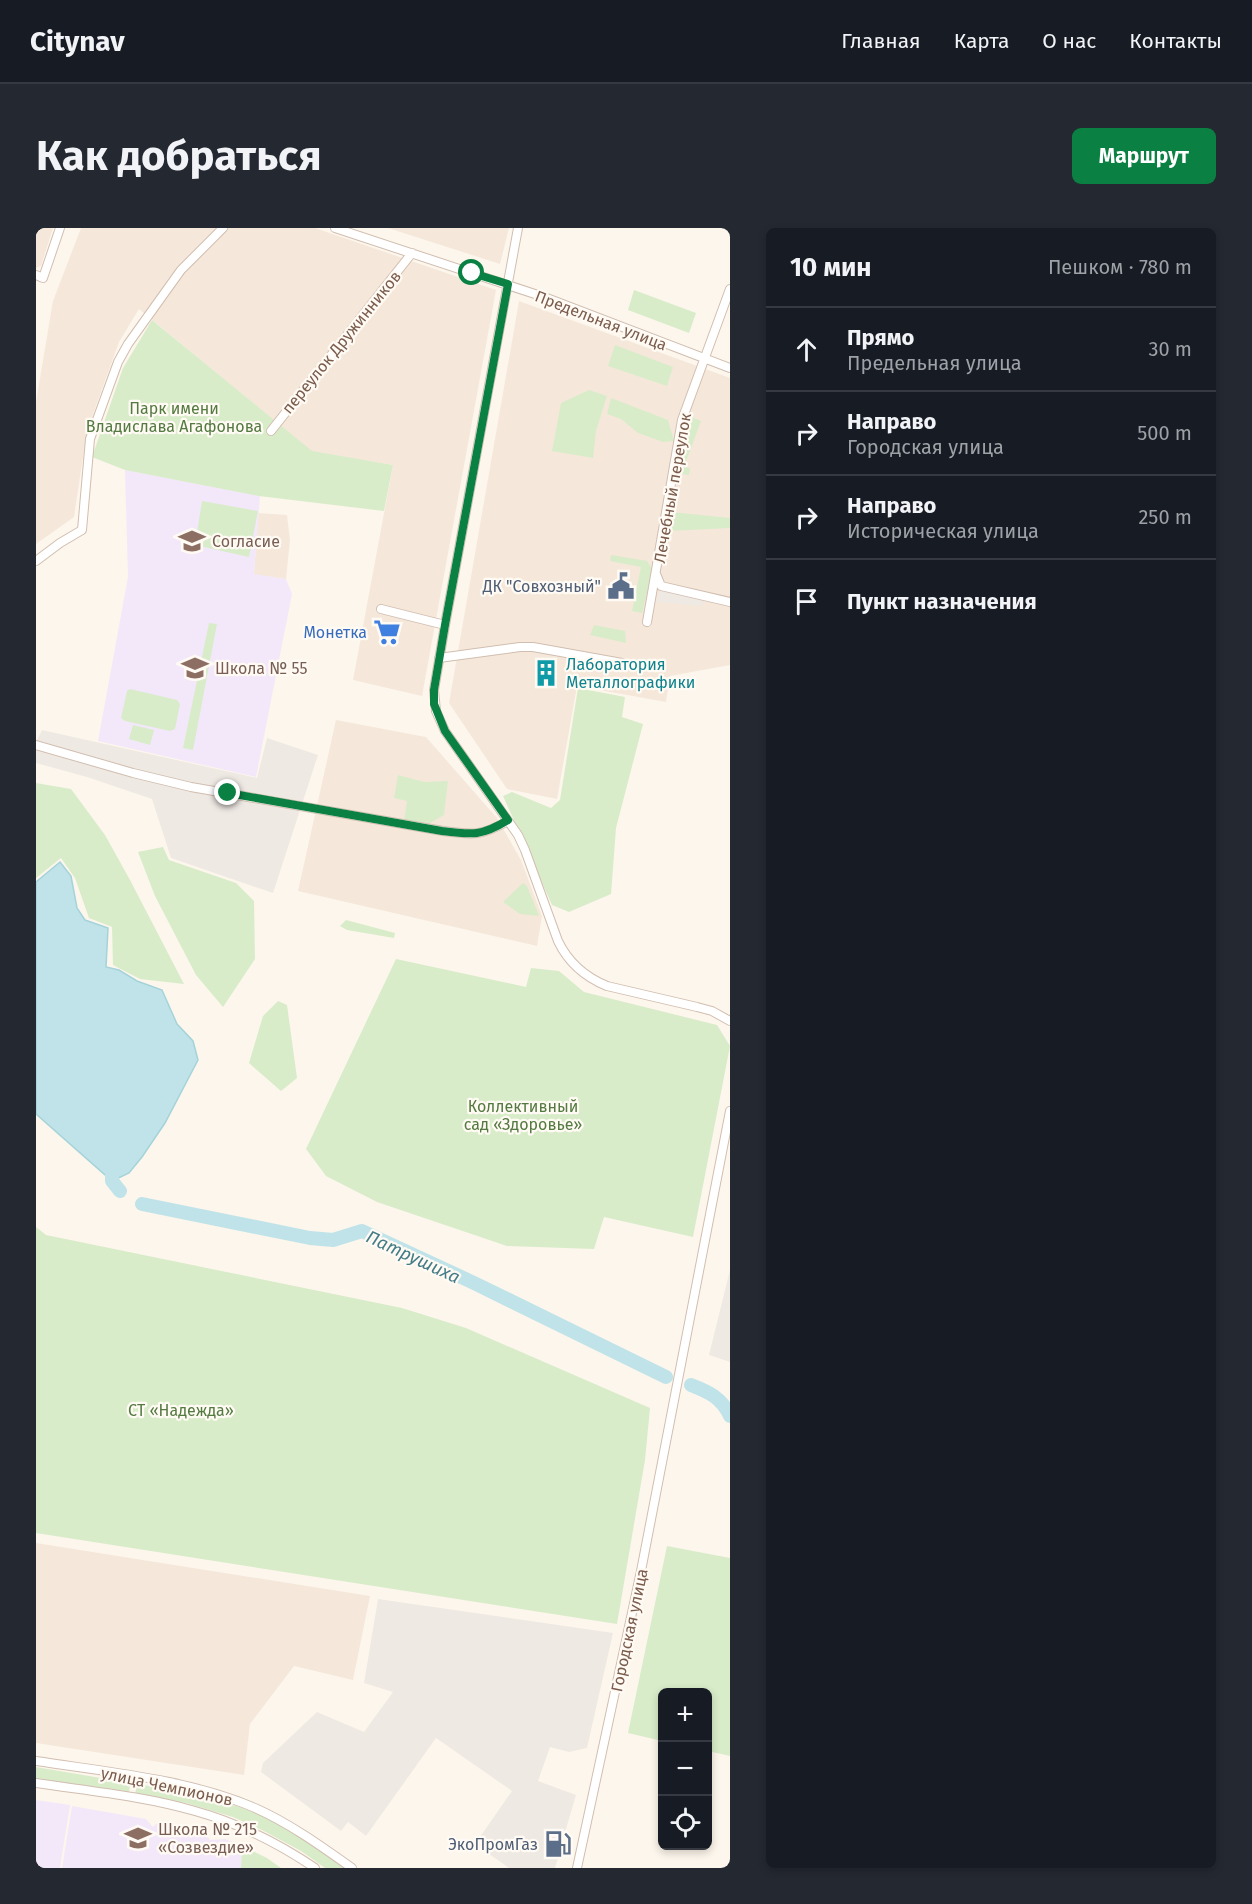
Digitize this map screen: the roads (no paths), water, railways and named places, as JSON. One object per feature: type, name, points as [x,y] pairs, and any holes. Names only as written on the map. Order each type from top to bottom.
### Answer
[{"type":"street","points":[[40,277],[60,228]]},
{"type":"street","points":[[36,561],[82,530],[90,439],[118,362],[128,344],[181,270],[223,228]]},
{"type":"street","name":"Предельная улица","points":[[335,228],[508,284],[730,368]]},
{"type":"street","points":[[518,228],[439,658],[434,704],[445,731],[508,820],[525,850],[558,940],[577,968],[594,981],[607,986],[698,1007],[730,1020]]},
{"type":"street","name":"переулок Дружинников","points":[[271,431],[412,253]]},
{"type":"street","name":"Лечебный переулок","points":[[647,622],[682,420],[730,289]]},
{"type":"street","points":[[656,574],[661,586],[730,602]]},
{"type":"street","points":[[381,609],[445,625]]},
{"type":"street","points":[[439,658],[533,647],[622,663]]},
{"type":"street","points":[[36,745],[191,787],[442,831],[465,834],[488,832],[508,820]]},
{"type":"street","name":"Городская улица","points":[[577,1868],[643,1562],[730,1111]]},
{"type":"street","name":"улица Чемпионов","points":[[36,1761],[170,1783],[238,1801],[271,1816],[352,1868]]},
{"type":"street","name":"улица Чемпионов","points":[[36,1783],[139,1799],[208,1815],[262,1836],[315,1868]]},
{"type":"water","points":[[60,862],[71,876],[77,908],[85,920],[108,928],[106,967],[119,970],[137,981],[162,990],[177,1024],[193,1041],[198,1060],[165,1123],[142,1157],[129,1173],[112,1181],[36,1114],[36,882]]},
{"type":"waterway","name":"Патрушиха","points":[[112,1165],[112,1181],[120,1191]]},
{"type":"waterway","name":"Патрушиха","points":[[142,1204],[310,1238],[333,1240],[362,1231],[666,1377]]},
{"type":"waterway","name":"Патрушиха","points":[[691,1385],[714,1396],[730,1416]]},
{"type":"place","name":"Согласие","points":[[192,541]]},
{"type":"place","name":"ДК \"Совхозный\"","points":[[621,586]]},
{"type":"place","name":"Монетка","points":[[387,632]]},
{"type":"place","name":"Школа № 55","points":[[195,668]]},
{"type":"place","name":"Лаборатория Металлографики","points":[[546,673]]},
{"type":"place","name":"Школа № 215 «Созвездие»","points":[[138,1838]]},
{"type":"place","name":"ЭкоПромГаз","points":[[558,1844]]},
{"type":"park label","name":"Парк имени Владислава Агафонова","points":[[174,417]]},
{"type":"park label","name":"Коллективный сад «Здоровье»","points":[[523,1115]]},
{"type":"park label","name":"СТ «Надежда»","points":[[181,1410]]}]
